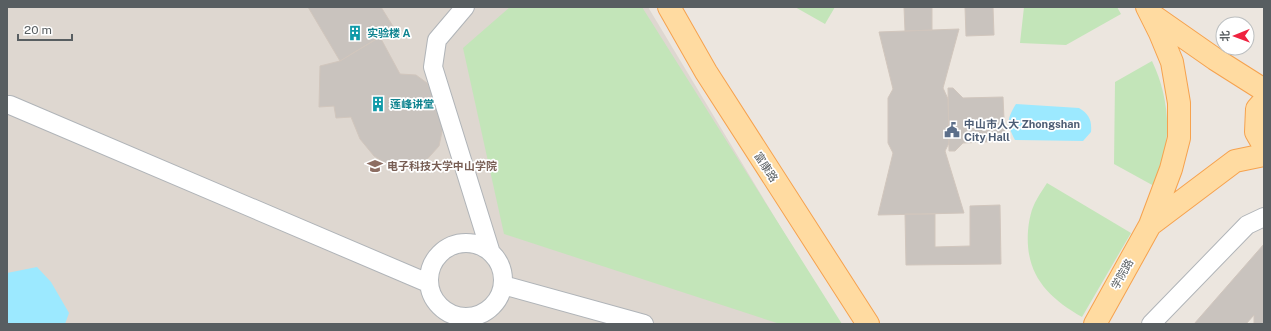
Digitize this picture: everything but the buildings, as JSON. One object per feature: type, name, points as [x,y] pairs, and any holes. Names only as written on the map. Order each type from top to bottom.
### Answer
[{"type":"main road","name":"富康路","points":[[669,7],[706,72],[868,324]]},
{"type":"main road","points":[[1149,10],[1215,59],[1264,90]]},
{"type":"main road","name":"学院路","points":[[1095,324],[1150,225],[1171,169],[1179,138],[1179,103],[1172,62],[1149,10]]},
{"type":"main road","points":[[1264,101],[1257,109],[1256,132],[1264,146]]},
{"type":"main road","points":[[1150,225],[1235,161],[1264,154]]},
{"type":"street","points":[[465,7],[437,40],[433,67],[490,250],[498,260],[503,272],[503,285],[500,297],[492,308],[469,321],[446,312],[437,304],[431,294],[428,283],[429,271],[434,260],[442,251],[453,245],[465,242],[478,244],[490,250]]},
{"type":"street","points":[[7,105],[428,283]]},
{"type":"street","points":[[1152,324],[1247,224],[1264,217]]},
{"type":"street","points":[[503,285],[644,324]]},
{"type":"shaded area","name":"电子科技大学中山学院","points":[[7,7],[648,7],[839,324],[7,324]]},
{"type":"green space","points":[[510,7],[642,7],[842,324],[780,324],[504,234],[463,48]]},
{"type":"green space","points":[[795,7],[835,7],[825,24]]},
{"type":"green space","points":[[1024,7],[1117,7],[1121,14],[1066,45],[1020,43]]},
{"type":"green space","points":[[1152,61],[1161,85],[1167,124],[1165,150],[1154,186],[1114,164],[1115,82]]},
{"type":"green space","points":[[1047,183],[1131,233],[1082,317],[1058,301],[1049,292],[1041,283],[1030,260],[1028,231],[1030,219],[1035,203]]},
{"type":"water","points":[[1016,104],[1079,108],[1089,118],[1091,132],[1083,141],[1015,140],[1010,130],[1009,118]]},
{"type":"water","points":[[37,267],[51,282],[69,313],[65,324],[7,324],[7,273]]},
{"type":"place","name":"实验楼 A","points":[[355,33]]},
{"type":"place","name":"莲峰讲堂","points":[[378,104]]},
{"type":"place","name":"中山市人大 Zhongshan City Hall","points":[[952,130]]},
{"type":"place","name":"电子科技大学中山学院","points":[[375,166]]}]
